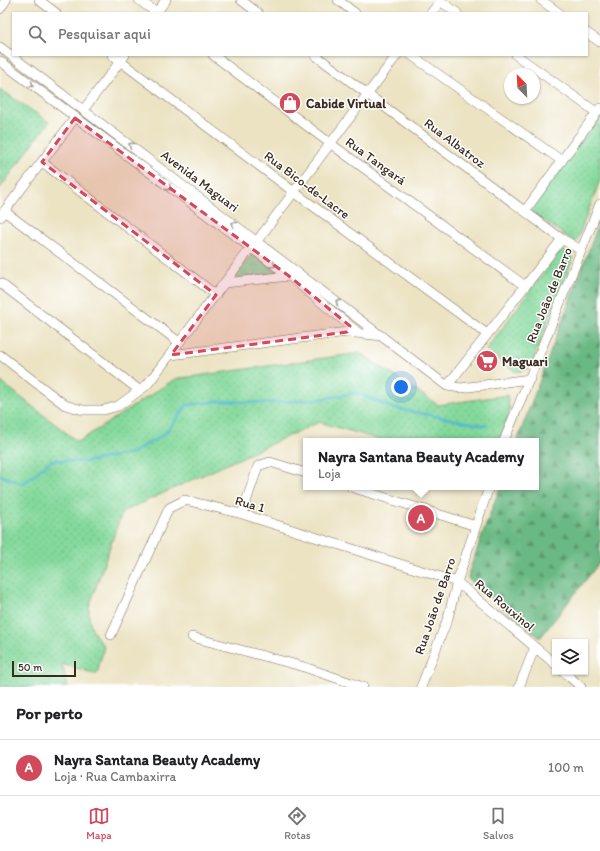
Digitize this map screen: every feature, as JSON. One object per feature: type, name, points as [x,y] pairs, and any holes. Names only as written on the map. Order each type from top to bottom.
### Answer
[{"type":"street","points":[[0,9],[6,0]]},
{"type":"street","points":[[39,0],[55,12]]},
{"type":"street","points":[[140,0],[156,12]]},
{"type":"street","points":[[158,12],[166,0]]},
{"type":"street","points":[[241,0],[257,12]]},
{"type":"street","points":[[338,0],[354,12]]},
{"type":"street","points":[[432,12],[440,0],[456,12]]},
{"type":"street","points":[[541,0],[558,12]]},
{"type":"street","points":[[588,34],[600,42]]},
{"type":"street","name":"Avenida Maguari","points":[[0,47],[12,56]]},
{"type":"street","name":"Avenida Maguari","points":[[12,56],[369,325],[447,386]]},
{"type":"street","name":"Rua Tangará","points":[[214,56],[331,144],[525,286]]},
{"type":"street","name":"Rua Albatroz","points":[[316,56],[562,239],[581,250]]},
{"type":"street","points":[[257,241],[396,56]]},
{"type":"street","points":[[412,56],[562,161]]},
{"type":"street","points":[[517,56],[598,110],[525,211]]},
{"type":"street","points":[[84,109],[123,58]]},
{"type":"street","name":"Rua Bico-de-Lacre","points":[[123,58],[294,192],[487,334]]},
{"type":"street","name":"Avenida Maguari","points":[[0,61],[250,249],[289,276],[348,329]]},
{"type":"street","points":[[75,118],[2,214],[179,342]]},
{"type":"street","points":[[42,162],[216,295]]},
{"type":"street","name":"Rua João de Barro","points":[[505,438],[600,204]]},
{"type":"street","points":[[530,379],[461,388],[447,386],[562,239]]},
{"type":"street","points":[[0,356],[65,405],[83,410],[104,410],[118,406],[148,385],[250,249]]},
{"type":"street","points":[[225,282],[289,276]]},
{"type":"street","points":[[0,283],[139,390]]},
{"type":"street","points":[[348,329],[359,318]]},
{"type":"street","points":[[360,334],[369,325]]},
{"type":"street","points":[[171,355],[348,329],[360,334],[383,336]]},
{"type":"street","points":[[242,514],[258,466],[270,462],[303,472]]},
{"type":"street","points":[[361,490],[476,526]]},
{"type":"street","name":"Rua João de Barro","points":[[421,687],[448,618],[457,582],[488,490]]},
{"type":"street","name":"Rua 1","points":[[111,635],[169,508],[185,500],[242,514],[457,582]]},
{"type":"street","name":"Rua Rouxinol","points":[[457,582],[552,661]]},
{"type":"street","points":[[192,637],[301,666],[363,687]]},
{"type":"street","points":[[519,687],[535,647]]},
{"type":"street","points":[[567,675],[581,687]]},
{"type":"highlighted area","points":[[75,118],[289,276],[350,326],[347,332],[171,355],[216,295],[42,162]]},
{"type":"green space","points":[[0,89],[49,122],[0,188]]},
{"type":"green space","points":[[600,117],[600,180],[576,243],[532,212],[532,206]]},
{"type":"green space","points":[[600,220],[600,562],[540,638],[472,583],[468,578],[469,571],[499,490],[539,490],[539,438],[518,438]]},
{"type":"green space","points":[[562,250],[568,252],[573,258],[530,368],[516,372],[486,350]]},
{"type":"green space","points":[[252,254],[282,274],[233,278]]},
{"type":"green space","points":[[360,353],[438,405],[507,395],[510,411],[500,438],[374,438],[319,422],[122,512],[89,607],[90,624],[104,646],[97,674],[62,664],[68,687],[0,687],[0,381],[78,442],[175,379]]},
{"type":"waterway","points":[[0,475],[23,484],[52,460],[85,462],[132,453],[165,434],[187,405],[221,401],[267,403],[320,399],[357,393],[393,408],[487,426]]},
{"type":"place","name":"Cabide Virtual","points":[[290,103]]},
{"type":"place","name":"Maguari","points":[[487,361]]},
{"type":"place","name":"Nayra Santana Beauty Academy","points":[[421,518]]}]
